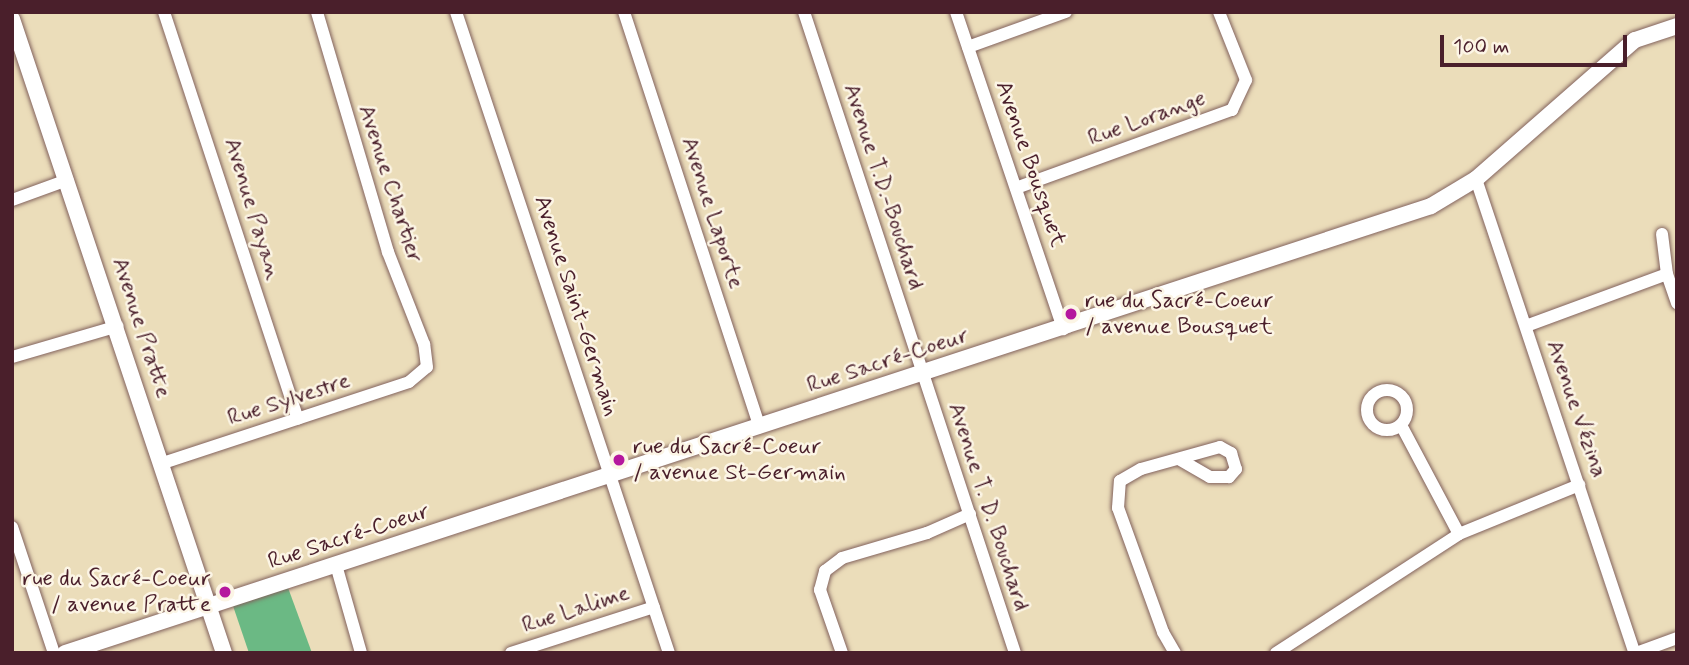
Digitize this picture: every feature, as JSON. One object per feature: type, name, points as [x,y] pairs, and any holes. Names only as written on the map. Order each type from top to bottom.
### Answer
[{"type":"street","name":"Avenue Payan","points":[[164,12],[298,419]]},
{"type":"street","name":"Avenue Chartier","points":[[317,12],[388,253],[424,344],[428,367]]},
{"type":"street","name":"Avenue Saint-Germain","points":[[456,12],[669,653]]},
{"type":"street","name":"Avenue Laporte","points":[[624,12],[760,427]]},
{"type":"street","name":"Avenue T.D.-Bouchard","points":[[804,12],[922,374]]},
{"type":"street","name":"Avenue Bousquet","points":[[956,12],[1063,329]]},
{"type":"street","points":[[968,47],[1066,12]]},
{"type":"street","name":"Rue Lorange","points":[[1016,188],[1232,110],[1246,80],[1219,12]]},
{"type":"street","name":"Avenue Pratte","points":[[12,19],[118,326],[160,464],[224,653]]},
{"type":"street","name":"Rue Sacré-Coeur","points":[[67,653],[1063,329],[1431,206],[1476,179],[1635,40],[1677,26]]},
{"type":"street","name":"Avenue Vézina","points":[[1476,179],[1635,653]]},
{"type":"street","points":[[12,200],[67,180]]},
{"type":"street","points":[[1662,234],[1667,274],[1677,303]]},
{"type":"street","points":[[1526,326],[1667,274]]},
{"type":"street","points":[[12,357],[118,326]]},
{"type":"street","name":"Rue Sylvestre","points":[[160,464],[409,382],[428,367]]},
{"type":"street","name":"Avenue T. D. Bouchard","points":[[922,374],[1015,653]]},
{"type":"street","points":[[1401,425],[1459,534]]},
{"type":"street","points":[[1175,653],[1163,632],[1118,508],[1120,481],[1141,469],[1181,460]]},
{"type":"street","points":[[1276,653],[1459,534],[1579,485]]},
{"type":"street","points":[[842,653],[820,590],[825,571],[842,558],[927,533],[970,514]]},
{"type":"street","points":[[12,527],[54,653]]},
{"type":"street","points":[[336,565],[360,653]]},
{"type":"street","name":"Rue Lalime","points":[[511,653],[654,607]]},
{"type":"street","points":[[1635,653],[1677,638]]},
{"type":"green space","points":[[287,585],[312,653],[249,653],[232,603]]},
{"type":"place","name":"rue du Sacré-Coeur / avenue Bousquet","points":[[1071,314]]},
{"type":"place","name":"rue du Sacré-Coeur / avenue St-Germain","points":[[619,460]]},
{"type":"place","name":"rue du Sacré-Coeur / avenue Pratte","points":[[225,592]]}]
